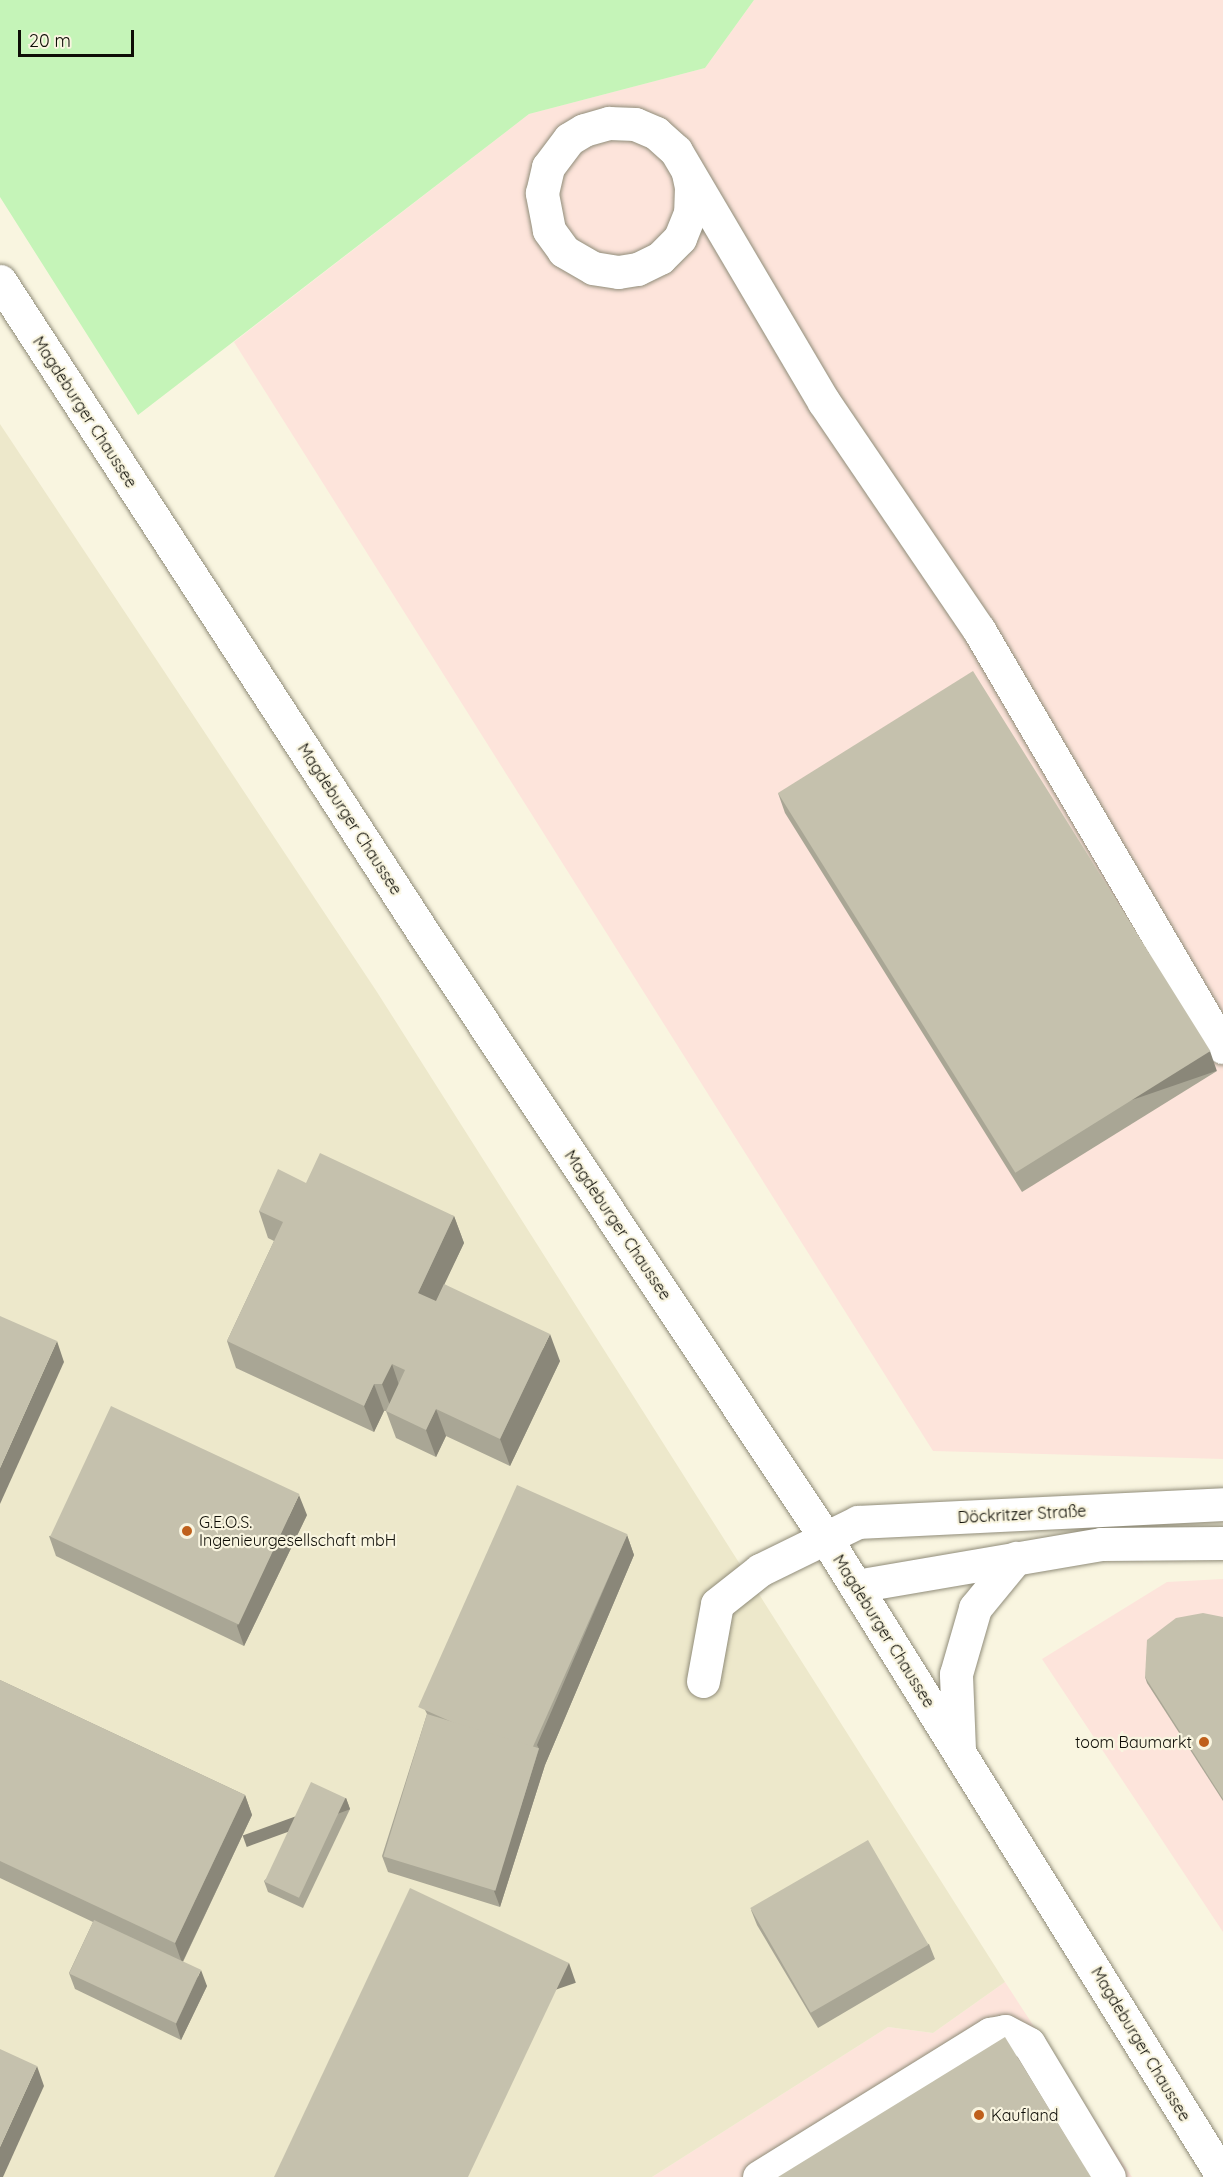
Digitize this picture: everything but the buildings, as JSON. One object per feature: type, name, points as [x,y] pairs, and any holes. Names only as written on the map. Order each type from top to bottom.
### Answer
[{"type":"main road","points":[[688,173],[691,187],[690,213],[680,238],[660,258],[637,269],[618,272],[593,268],[564,251],[549,230],[542,193],[548,167],[570,139],[584,130],[609,123],[635,124],[656,133],[676,151],[824,402],[979,630],[1223,1047]]},
{"type":"main road","name":"Magdeburger Chaussee","points":[[0,281],[428,940],[825,1537],[1222,2177]]},
{"type":"main road","name":"Döckritzer Straße","points":[[703,1681],[717,1604],[759,1570],[858,1522],[1223,1504]]},
{"type":"main road","points":[[856,1586],[1101,1544],[1223,1543]]},
{"type":"main road","points":[[959,1750],[956,1674],[975,1608],[1017,1558]]},
{"type":"main road","points":[[759,2177],[990,2034],[1005,2031],[1029,2044],[1109,2177]]},
{"type":"shaded area","points":[[754,0],[1223,0],[1223,1459],[933,1451],[234,342],[529,114],[705,68]]},
{"type":"shaded area","points":[[0,424],[377,992],[1005,1982],[933,2033],[888,2027],[652,2177],[0,2177]]},
{"type":"shaded area","points":[[1223,1579],[1223,1932],[1042,1659],[1167,1582]]},
{"type":"shaded area","points":[[1005,1982],[1132,2177],[652,2177],[888,2027],[933,2033]]},
{"type":"green space","points":[[0,0],[754,0],[705,68],[529,114],[138,415],[0,197]]},
{"type":"place","name":"G.E.O.S. Ingenieurgesellschaft mbH","points":[[187,1531]]},
{"type":"place","name":"toom Baumarkt","points":[[1204,1742]]},
{"type":"place","name":"Kaufland","points":[[979,2115]]}]
